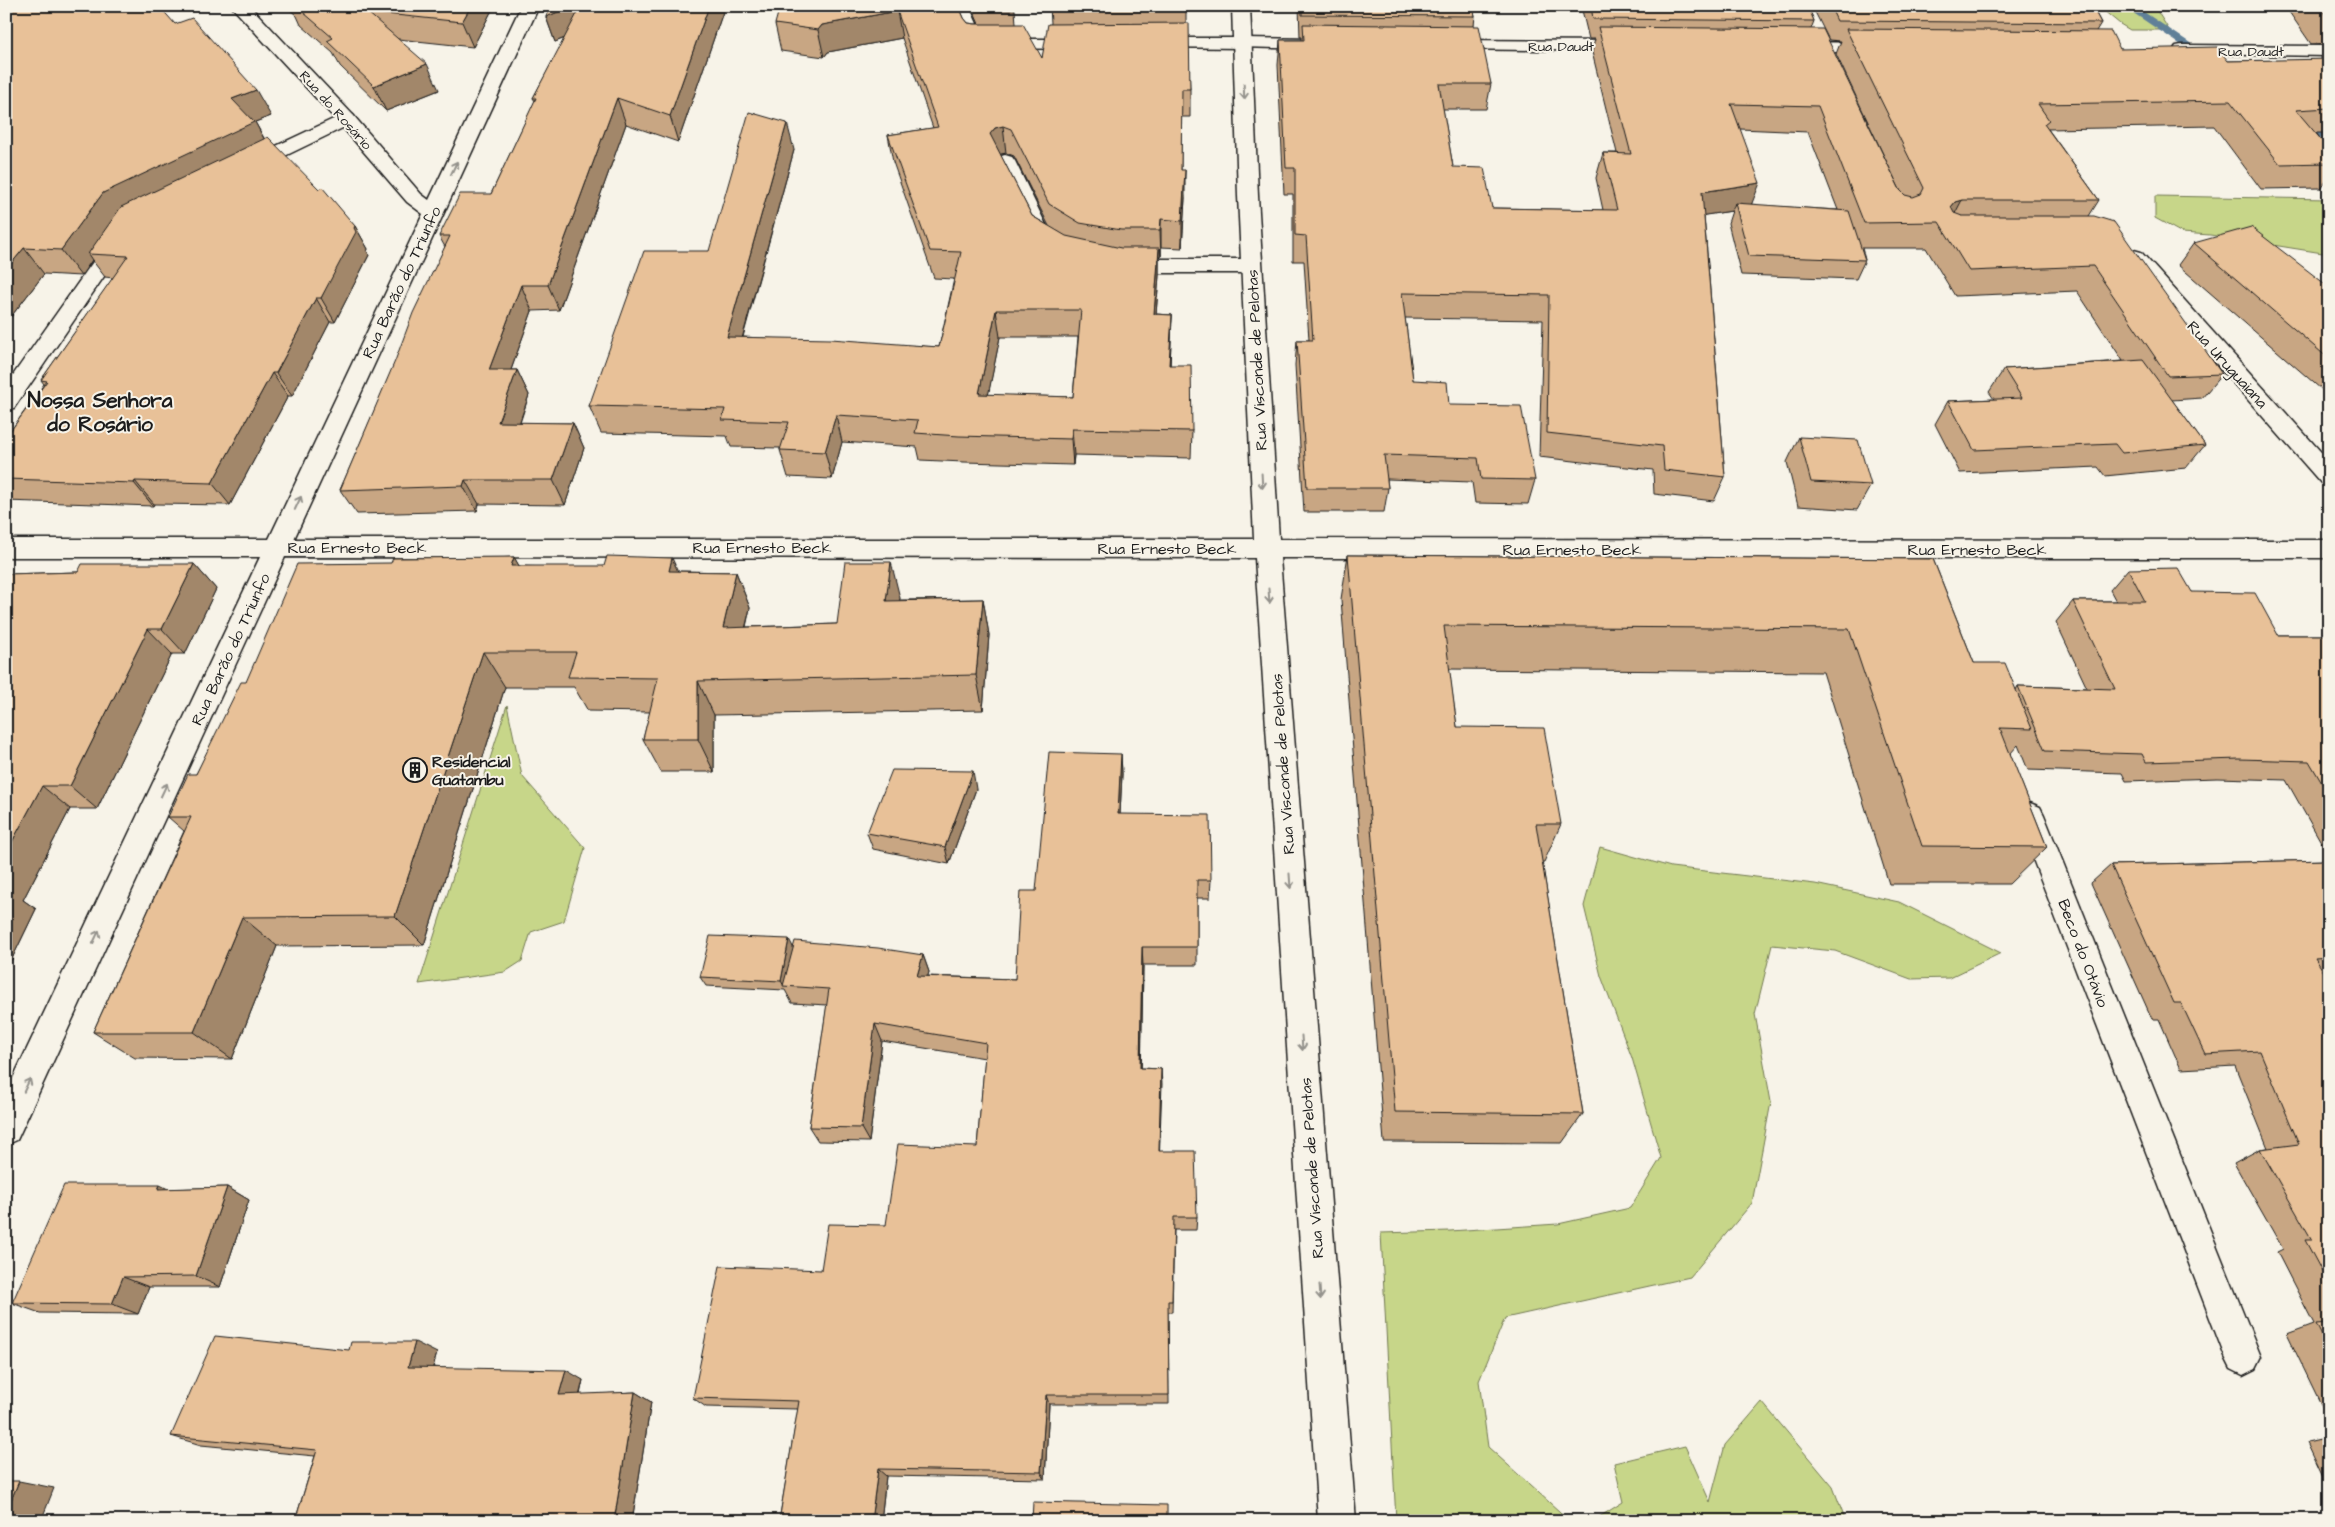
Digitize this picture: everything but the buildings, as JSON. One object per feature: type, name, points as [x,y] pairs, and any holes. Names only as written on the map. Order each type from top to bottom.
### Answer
[{"type":"street","name":"Rua do Rosário","points":[[240,6],[346,119],[414,198],[434,212]]},
{"type":"street","name":"Rua Barão do Triunfo","points":[[6,1129],[530,6]]},
{"type":"street","points":[[960,6],[978,44],[1104,44]]},
{"type":"street","name":"Rua Visconde de Pelotas","points":[[1241,6],[1251,266],[1266,548],[1337,1521]]},
{"type":"street","points":[[1132,43],[1332,44]]},
{"type":"street","name":"Rua Daudt","points":[[1432,44],[1652,46]]},
{"type":"street","points":[[1782,47],[1891,48]]},
{"type":"street","name":"Rua Daudt","points":[[2163,50],[2329,51]]},
{"type":"street","points":[[234,174],[346,119]]},
{"type":"street","points":[[1005,161],[1042,237],[1067,252]]},
{"type":"street","points":[[6,402],[129,224],[138,220]]},
{"type":"street","name":"Rua Uruguaiana","points":[[2123,248],[2329,477]]},
{"type":"street","points":[[1103,263],[1122,266],[1251,266]]},
{"type":"street","name":"Rua Ernesto Beck","points":[[6,548],[2329,549]]},
{"type":"street","points":[[1924,549],[1935,576]]},
{"type":"street","name":"Beco do Otávio","points":[[2019,788],[2243,1357]]},
{"type":"green space","points":[[2098,6],[2154,6],[2169,30],[2130,30]]},
{"type":"green space","points":[[2155,196],[2329,199],[2329,254],[2210,235],[2182,233],[2155,218]]},
{"type":"green space","points":[[507,705],[522,776],[585,848],[564,921],[531,932],[522,961],[505,972],[419,984]]},
{"type":"green space","points":[[1600,847],[1671,867],[1815,884],[1899,902],[2001,953],[1949,978],[1911,979],[1835,951],[1772,945],[1755,1014],[1771,1102],[1752,1203],[1690,1277],[1505,1318],[1479,1381],[1488,1447],[1570,1521],[1396,1521],[1381,1233],[1450,1231],[1558,1224],[1630,1208],[1661,1158],[1632,1058],[1601,976],[1584,906]]},
{"type":"green space","points":[[1762,1402],[1833,1487],[1846,1521],[1593,1521],[1623,1502],[1614,1463],[1685,1446],[1710,1502],[1725,1445]]},
{"type":"waterway","points":[[2128,6],[2206,57]]},
{"type":"waterway","points":[[2301,121],[2329,140]]},
{"type":"place","name":"Residencial Guatambu","points":[[415,770]]},
{"type":"district","name":"Nossa Senhora do Rosário","points":[[100,412]]}]
